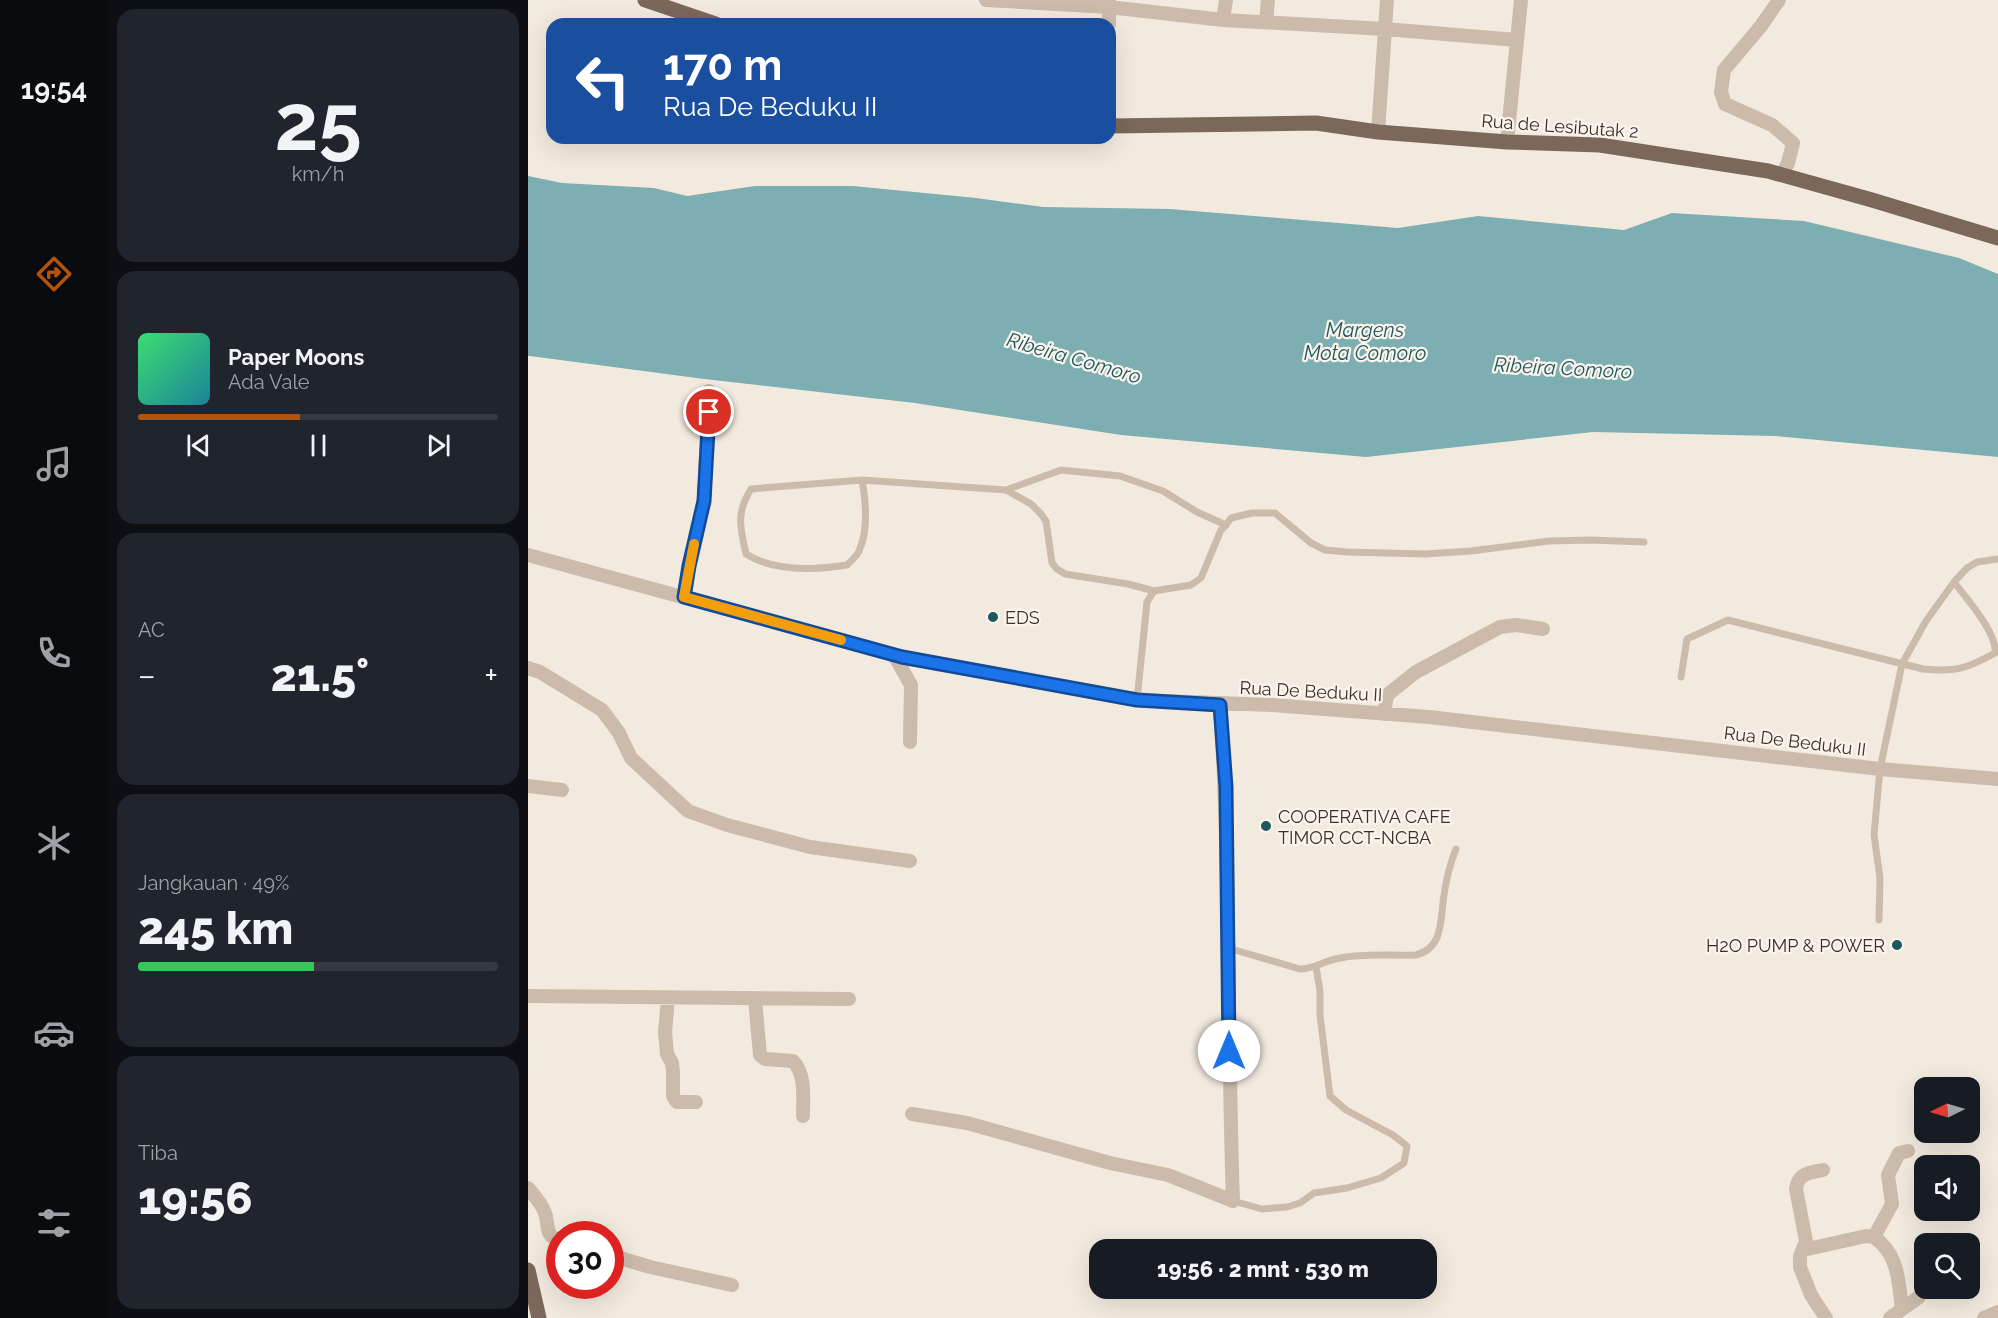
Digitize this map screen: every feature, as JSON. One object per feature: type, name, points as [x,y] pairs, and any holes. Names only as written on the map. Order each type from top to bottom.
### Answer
[{"type":"main road","points":[[645,0],[698,18]]},
{"type":"main road","name":"Rua de Lesibutak 2","points":[[1116,126],[1316,123],[1378,132],[1507,142],[1600,145],[1768,171],[1998,238]]},
{"type":"main road","points":[[528,1269],[539,1318]]},
{"type":"street","points":[[986,0],[1109,3],[1223,20],[1385,29],[1518,40]]},
{"type":"street","points":[[1223,20],[1226,0]]},
{"type":"street","points":[[1266,21],[1268,0]]},
{"type":"street","points":[[1378,132],[1387,0]]},
{"type":"street","points":[[1507,142],[1521,0]]},
{"type":"street","points":[[1779,0],[1761,26],[1724,70],[1721,92],[1725,104],[1772,125],[1793,143],[1788,164],[1782,175]]},
{"type":"street","points":[[684,597],[704,501],[710,391]]},
{"type":"street","name":"Rua De Beduku II","points":[[528,555],[894,655],[1137,700],[1220,705],[1272,705],[1440,718],[1880,769],[1998,779]]},
{"type":"street","points":[[1384,714],[1387,695],[1416,672],[1500,627],[1516,625],[1543,629]]},
{"type":"street","points":[[894,655],[911,685],[910,742]]},
{"type":"street","points":[[528,668],[540,672],[602,710],[619,733],[631,758],[688,811],[727,825],[810,847],[910,861]]},
{"type":"street","points":[[912,1114],[967,1123],[1110,1163],[1168,1175],[1233,1201],[1229,1071],[1226,787],[1220,705]]},
{"type":"street","points":[[528,786],[562,790]]},
{"type":"street","points":[[528,996],[849,999]]},
{"type":"street","points":[[668,999],[665,1032],[667,1054],[672,1063],[673,1096],[677,1101],[696,1102]]},
{"type":"street","points":[[755,999],[760,1055],[765,1059],[793,1061],[798,1066],[803,1089],[803,1116]]},
{"type":"street","points":[[1874,1237],[1892,1204],[1888,1176],[1899,1153],[1908,1151]]},
{"type":"street","points":[[1823,1170],[1803,1174],[1797,1182],[1796,1189],[1806,1241],[1800,1256],[1800,1267],[1811,1295],[1826,1318]]},
{"type":"street","points":[[528,1188],[545,1212],[546,1221]]},
{"type":"street","points":[[1803,1250],[1866,1236],[1874,1237],[1890,1253],[1895,1262],[1902,1308]]},
{"type":"street","points":[[624,1259],[732,1285]]},
{"type":"street","points":[[1890,1318],[1915,1299]]},
{"type":"street","points":[[1984,1318],[1998,1312]]},
{"type":"lane","points":[[862,480],[866,501],[865,528],[859,552],[847,565],[817,570],[759,562],[746,554],[739,524],[743,502],[751,489],[862,480],[1006,490],[1061,470],[1120,476],[1163,491],[1197,512],[1226,525]]},
{"type":"lane","points":[[1006,490],[1031,504],[1046,521],[1052,563],[1057,569],[1065,574],[1128,584],[1154,591],[1191,585],[1201,578],[1221,530],[1231,518],[1252,513],[1275,513],[1311,543],[1325,550],[1347,552],[1436,553],[1549,541],[1644,542]]},
{"type":"lane","points":[[1879,920],[1880,878],[1874,835],[1880,769],[1902,664],[1926,621],[1954,582],[1967,568],[1977,562],[1998,560]]},
{"type":"lane","points":[[1681,677],[1687,639],[1728,620],[1902,664],[1943,671],[1969,667],[1995,653],[1994,635],[1954,582]]},
{"type":"lane","points":[[1137,700],[1147,602],[1154,591]]},
{"type":"lane","points":[[1228,948],[1300,969],[1316,967],[1323,961],[1341,958],[1416,955],[1431,948],[1436,942],[1443,915],[1443,898],[1456,849]]},
{"type":"lane","points":[[1233,1201],[1262,1209],[1287,1208],[1300,1203],[1314,1193],[1347,1188],[1382,1178],[1404,1163],[1407,1146],[1393,1135],[1346,1110],[1330,1096],[1316,967]]},
{"type":"water","name":"Margens Mota Comoro","points":[[528,176],[562,183],[654,188],[687,196],[755,186],[853,186],[1043,207],[1170,209],[1398,228],[1478,216],[1624,230],[1672,213],[1804,221],[1959,258],[1998,274],[1998,457],[1775,436],[1593,432],[1366,457],[1121,435],[915,403],[528,356]]},
{"type":"slow traffic","points":[[694,544],[684,597],[841,640]]},
{"type":"place","name":"EDS","points":[[993,617]]},
{"type":"place","name":"COOPERATIVA CAFE TIMOR CCT-NCBA","points":[[1266,826]]},
{"type":"place","name":"H2O PUMP & POWER","points":[[1897,945]]},
{"type":"route","points":[[709,412],[704,501],[684,597],[902,657],[1137,700],[1220,705],[1226,787],[1229,1051]]},
{"type":"water label","name":"Ribeira Comoro","points":[[1074,358]]},
{"type":"water label","name":"Ribeira Comoro","points":[[1563,368]]}]
